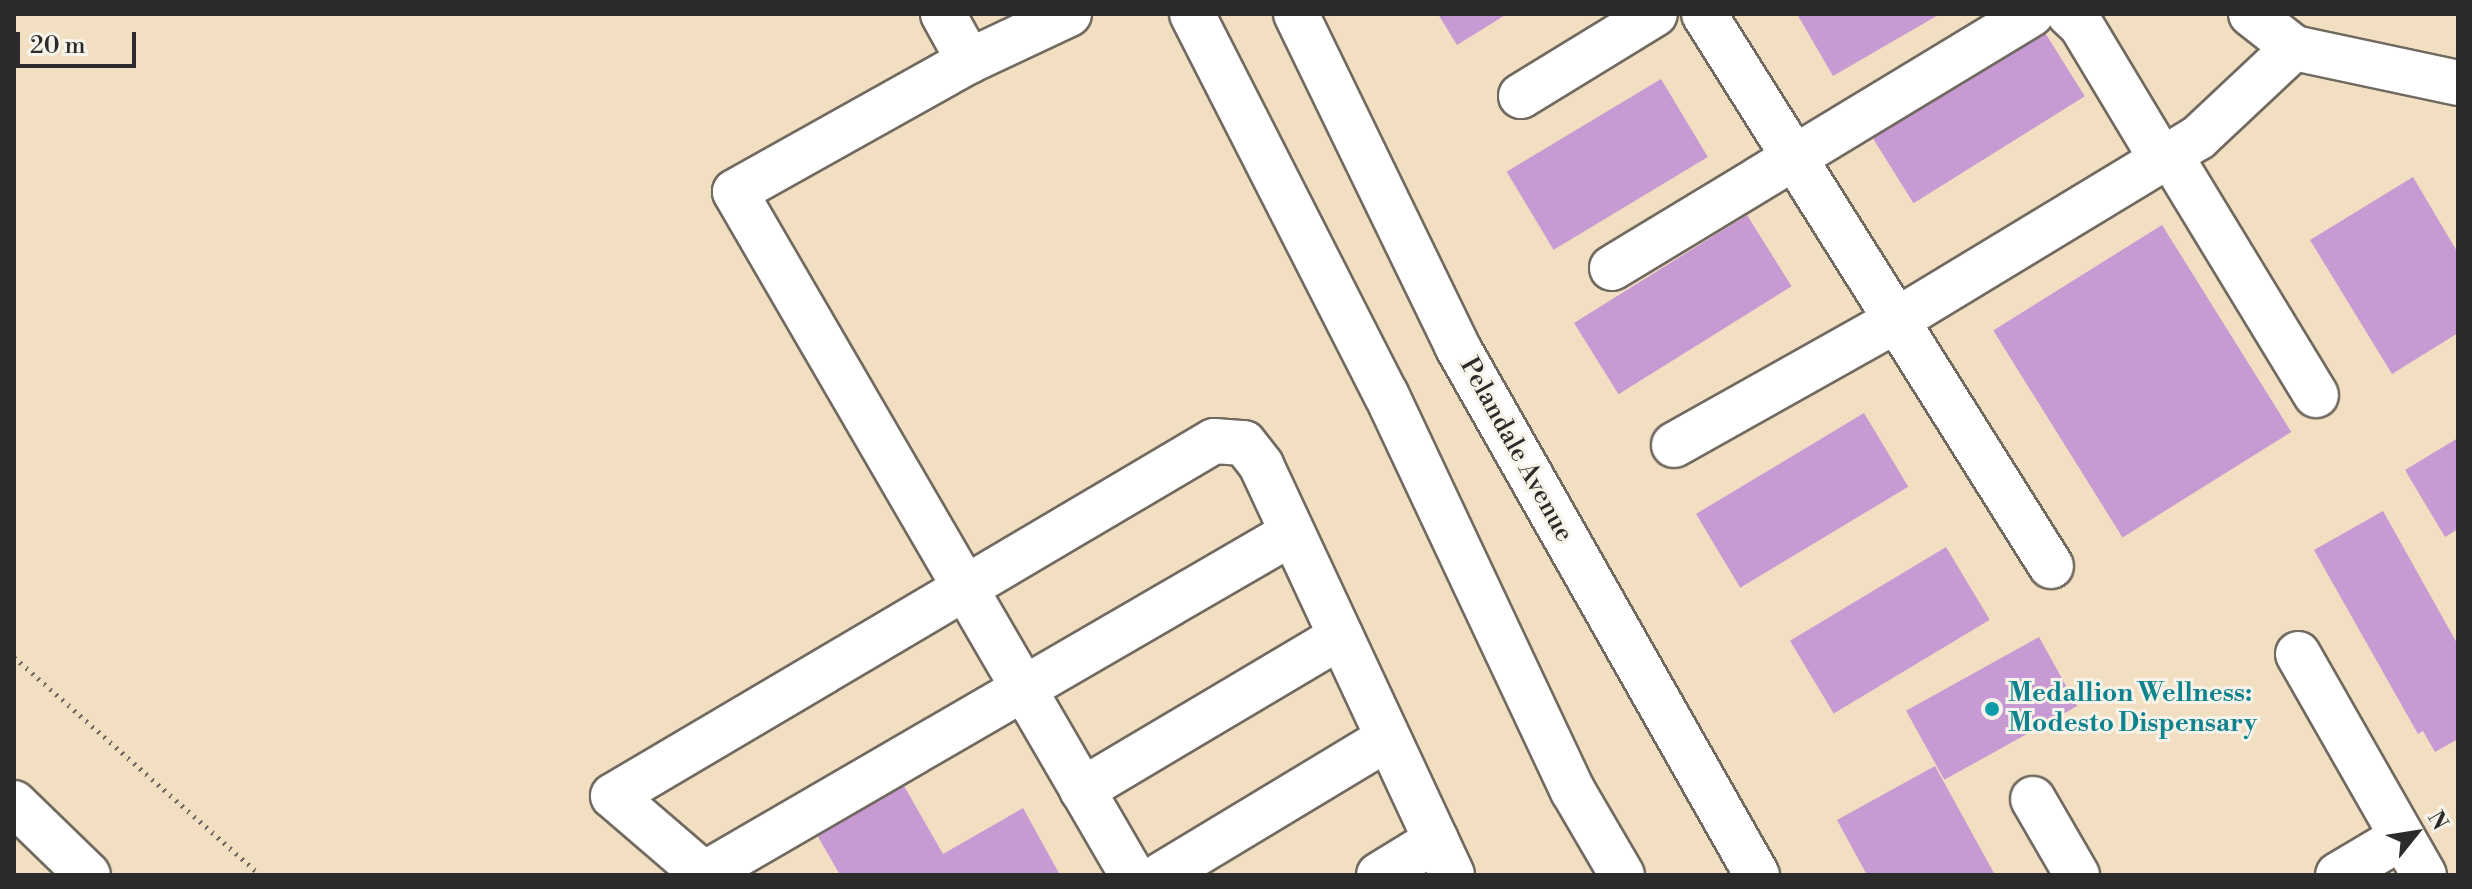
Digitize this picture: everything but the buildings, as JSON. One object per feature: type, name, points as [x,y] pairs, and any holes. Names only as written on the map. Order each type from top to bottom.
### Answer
[{"type":"main road","points":[[943,14],[969,61]]},
{"type":"main road","points":[[1069,14],[969,61],[735,192],[1132,875]]},
{"type":"main road","points":[[1192,14],[1386,394],[1573,791],[1622,875]]},
{"type":"main road","name":"Pelandale Avenue","points":[[1296,14],[1457,346],[1757,875]]},
{"type":"main road","points":[[1521,96],[1655,14]]},
{"type":"main road","points":[[1704,14],[2051,566]]},
{"type":"main road","points":[[1612,268],[1792,155],[2031,14]]},
{"type":"main road","points":[[2069,14],[2081,25],[2316,395]]},
{"type":"main road","points":[[2251,14],[2294,48],[2458,83]]},
{"type":"main road","points":[[1674,445],[1897,320],[2198,138],[2294,48]]},
{"type":"main road","points":[[1292,533],[705,875],[613,796],[1214,441],[1244,443],[1261,465],[1444,858],[1379,875]]},
{"type":"main road","points":[[1082,790],[1341,636]]},
{"type":"main road","points":[[2298,654],[2424,875]]},
{"type":"main road","points":[[1161,875],[1388,738]]},
{"type":"main road","points":[[2033,799],[2077,875]]},
{"type":"main road","points":[[14,803],[88,875]]},
{"type":"main road","points":[[2338,875],[2402,837]]},
{"type":"path","points":[[14,657],[260,875]]},
{"type":"place","name":"Medallion Wellness: Modesto Dispensary","points":[[1992,709]]}]
